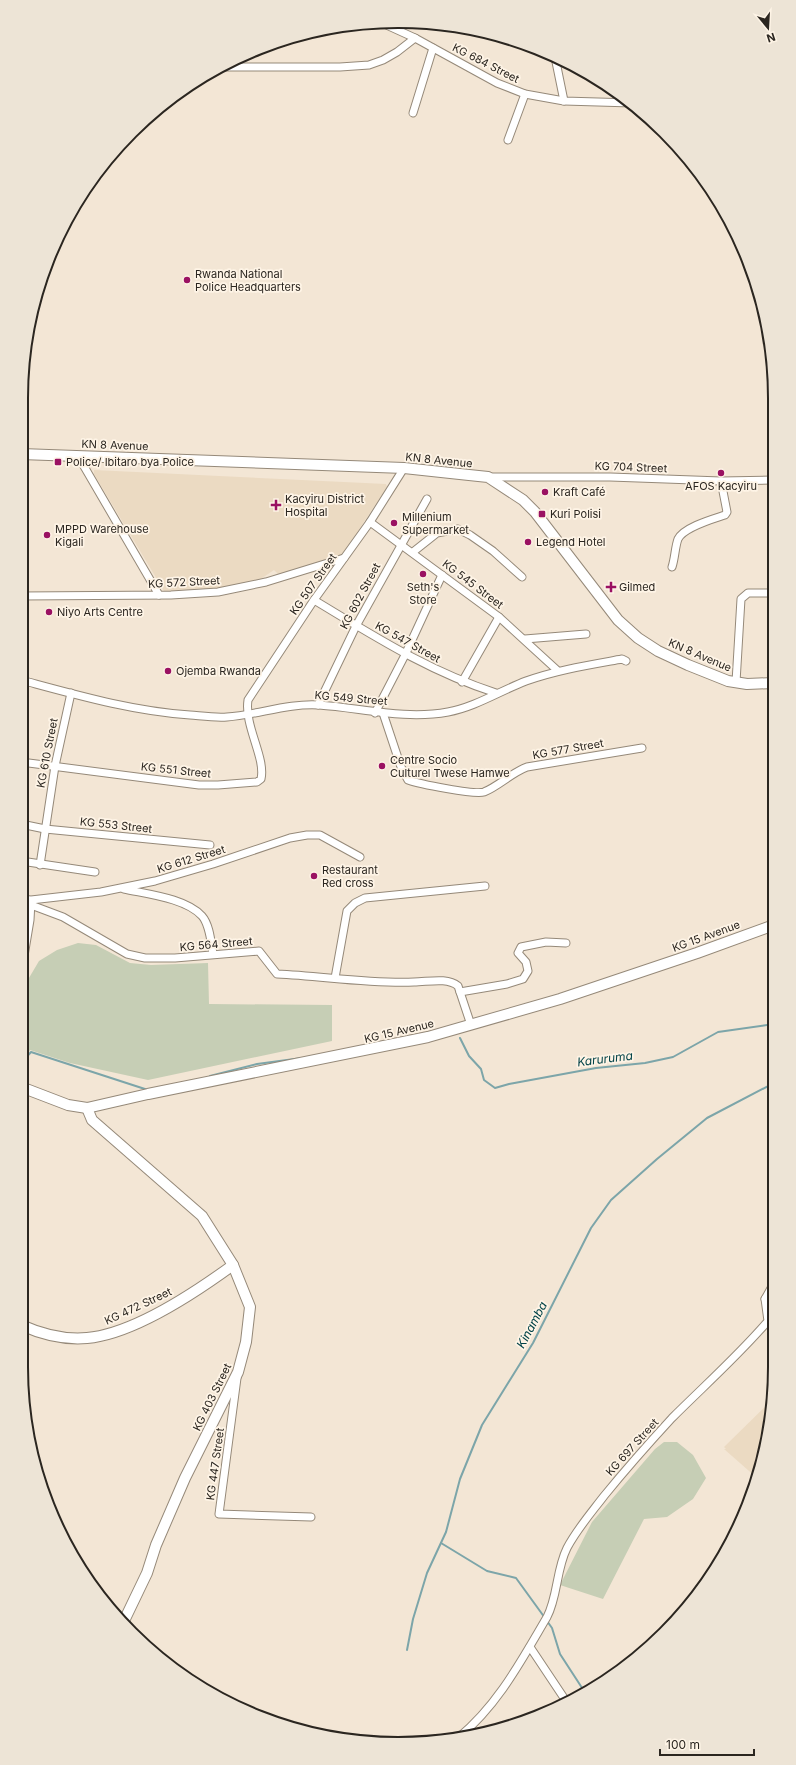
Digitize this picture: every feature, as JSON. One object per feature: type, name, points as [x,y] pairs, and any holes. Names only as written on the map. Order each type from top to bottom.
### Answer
[{"type":"main road","name":"KN 8 Avenue","points":[[28,454],[404,468],[488,477],[523,500],[535,512],[618,620],[638,638],[688,665],[715,676],[736,682],[768,683]]},
{"type":"main road","name":"KG 15 Avenue","points":[[28,1089],[68,1105],[87,1108],[148,1094],[421,1039],[560,999],[697,953],[768,927]]},
{"type":"main road","name":"KG 403 Street","points":[[87,1108],[92,1120],[202,1216],[233,1265],[250,1307],[246,1342],[238,1372],[186,1478],[156,1545],[147,1573],[126,1617]]},
{"type":"main road","name":"KG 472 Street","points":[[28,1327],[64,1338],[87,1338],[100,1336],[152,1316],[186,1297],[233,1265]]},
{"type":"street","name":"KG 684 Street","points":[[395,28],[497,83],[525,94],[564,100],[621,103]]},
{"type":"street","points":[[232,67],[340,67],[369,65],[383,60],[397,52],[415,38]]},
{"type":"street","points":[[413,113],[433,48]]},
{"type":"street","points":[[556,63],[564,100]]},
{"type":"street","points":[[508,140],[525,94]]},
{"type":"street","points":[[78,456],[159,595]]},
{"type":"street","name":"KG 507 Street","points":[[247,714],[248,700],[254,690],[314,600],[370,522],[404,468]]},
{"type":"street","name":"KG 704 Street","points":[[488,477],[610,477],[722,481],[768,480]]},
{"type":"street","points":[[672,567],[677,541],[680,536],[701,523],[725,515],[727,512],[722,481]]},
{"type":"street","name":"KG 602 Street","points":[[318,705],[356,626],[427,499]]},
{"type":"street","name":"KG 545 Street","points":[[370,522],[413,552],[499,617],[525,639],[558,671]]},
{"type":"street","points":[[413,552],[437,533],[458,529],[470,535],[493,551],[522,578]]},
{"type":"street","name":"KG 572 Street","points":[[28,596],[159,595],[218,592],[241,588],[344,558]]},
{"type":"street","points":[[375,713],[405,655],[442,575]]},
{"type":"street","points":[[736,682],[741,598],[748,593],[768,593]]},
{"type":"street","name":"KG 547 Street","points":[[314,600],[405,655],[462,682],[496,693]]},
{"type":"street","points":[[462,682],[499,617]]},
{"type":"street","points":[[525,639],[586,634]]},
{"type":"street","name":"KG 549 Street","points":[[28,682],[136,709],[167,713],[227,717],[318,705],[375,713],[421,714],[448,712],[558,671],[622,659],[626,661]]},
{"type":"street","name":"KG 610 Street","points":[[40,865],[55,766],[71,693]]},
{"type":"street","name":"KG 577 Street","points":[[383,713],[401,767],[408,780],[473,792],[486,791],[515,771],[527,767],[642,748]]},
{"type":"street","name":"KG 551 Street","points":[[28,763],[199,785],[218,786],[257,782],[261,779],[262,769],[247,714]]},
{"type":"street","name":"KG 553 Street","points":[[28,825],[45,829],[210,845]]},
{"type":"street","name":"KG 612 Street","points":[[28,901],[31,902],[121,888],[213,864],[290,838],[307,835],[320,835],[360,857]]},
{"type":"street","points":[[28,862],[95,872]]},
{"type":"street","points":[[336,978],[347,911],[364,898],[485,886]]},
{"type":"street","points":[[121,888],[164,897],[194,910],[202,916],[206,923],[213,954]]},
{"type":"street","points":[[28,933],[31,902]]},
{"type":"street","name":"KG 564 Street","points":[[31,902],[63,917],[127,954],[135,956],[175,958],[259,951],[277,974],[390,983],[450,981],[458,986],[460,992]]},
{"type":"street","points":[[471,1025],[460,992],[507,984],[522,979],[528,971],[526,962],[518,953],[521,947],[546,942],[566,942]]},
{"type":"street","points":[[768,1292],[764,1299],[768,1299]]},
{"type":"street","name":"KG 697 Street","points":[[530,1647],[552,1607],[562,1561],[567,1549],[581,1526],[622,1474],[672,1418],[750,1342],[768,1320],[764,1299]]},
{"type":"street","name":"KG 447 Street","points":[[238,1372],[219,1514],[311,1517]]},
{"type":"street","points":[[466,1731],[484,1714],[498,1698],[530,1647],[564,1698]]},
{"type":"shaded area","points":[[94,470],[386,484],[387,487],[339,560],[279,575],[274,570],[259,580],[217,592],[164,591],[94,474]]},
{"type":"shaded area","points":[[766,1406],[761,1439],[752,1473],[724,1449],[726,1449],[724,1447]]},
{"type":"green space","points":[[78,943],[96,945],[130,963],[151,965],[208,963],[209,1004],[332,1005],[332,1041],[148,1080],[70,1063],[30,1050],[28,1054],[28,980],[39,961],[57,950]]},
{"type":"green space","points":[[664,1442],[677,1442],[693,1455],[706,1478],[693,1499],[667,1517],[644,1519],[603,1599],[560,1585],[592,1522],[655,1449]]},
{"type":"waterway","name":"Karuruma","points":[[460,1038],[469,1056],[481,1069],[484,1080],[495,1088],[509,1084],[596,1068],[645,1063],[673,1057],[718,1032],[768,1025]]},
{"type":"waterway","points":[[28,1055],[31,1052],[148,1090]]},
{"type":"waterway","points":[[210,1076],[257,1064],[302,1058]]},
{"type":"waterway","name":"Kinamba","points":[[407,1650],[413,1619],[427,1573],[446,1532],[460,1479],[482,1425],[533,1343],[591,1228],[611,1200],[657,1159],[707,1118],[768,1086]]},
{"type":"waterway","points":[[441,1543],[487,1571],[516,1578],[545,1618]]},
{"type":"waterway","points":[[547,1621],[552,1628],[560,1654],[582,1688]]},
{"type":"place","name":"Rwanda National Police Headquarters","points":[[187,280]]},
{"type":"place","name":"Police/ Ibitaro bya Police","points":[[58,462]]},
{"type":"place","name":"AFOS Kacyiru","points":[[721,473]]},
{"type":"place","name":"Kraft Café","points":[[545,492]]},
{"type":"place","name":"Kacyiru District Hospital","points":[[276,505]]},
{"type":"place","name":"Kuri Polisi","points":[[542,514]]},
{"type":"place","name":"Millenium Supermarket","points":[[394,523]]},
{"type":"place","name":"MPPD Warehouse Kigali","points":[[47,535]]},
{"type":"place","name":"Legend Hotel","points":[[528,542]]},
{"type":"place","name":"Seth's Store","points":[[423,574]]},
{"type":"place","name":"Gilmed","points":[[611,587]]},
{"type":"place","name":"Niyo Arts Centre","points":[[49,612]]},
{"type":"place","name":"Ojemba Rwanda","points":[[168,671]]},
{"type":"place","name":"Centre Socio Culturel Twese Hamwe","points":[[382,766]]},
{"type":"place","name":"Restaurant Red cross","points":[[314,876]]}]
